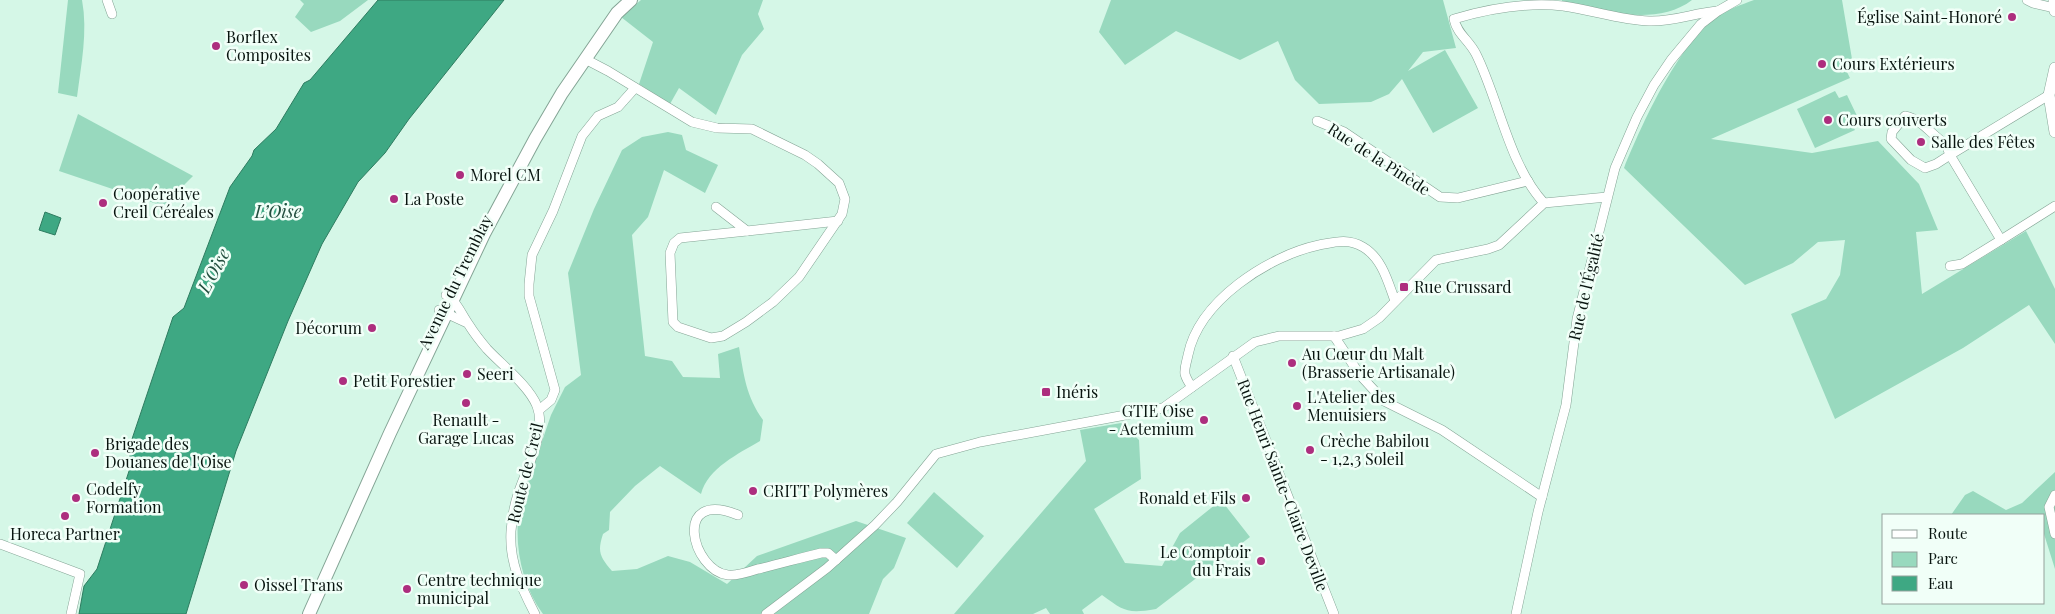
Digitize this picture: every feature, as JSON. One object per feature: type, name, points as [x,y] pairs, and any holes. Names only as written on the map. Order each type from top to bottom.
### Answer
[{"type":"main road","name":"Avenue du Tremblay","points":[[309,614],[471,259],[535,139],[585,59],[617,13],[631,0]]},
{"type":"street","points":[[107,0],[112,14]]},
{"type":"street","name":"Rue de l'Égalité","points":[[1516,614],[1542,497],[1566,405],[1576,324],[1606,197],[1626,140],[1654,85],[1691,34],[1718,10],[1737,0]]},
{"type":"street","points":[[2027,0],[2055,8]]},
{"type":"street","points":[[2054,0],[2055,11]]},
{"type":"street","points":[[1544,203],[1528,181],[1514,152],[1476,54],[1456,29],[1454,19],[1493,8],[1551,6],[1648,21],[1675,20],[1700,12],[1718,10]]},
{"type":"street","points":[[585,59],[692,122],[717,128],[752,129],[810,158],[833,177],[843,190],[845,206],[838,221],[799,277],[773,302],[729,333],[715,338],[703,336],[678,327],[673,322],[672,316],[670,258],[674,243],[683,237],[838,221]]},
{"type":"street","points":[[2055,68],[2049,95],[2055,132]]},
{"type":"street","points":[[539,410],[551,400],[555,390],[530,296],[530,268],[534,250],[553,211],[582,136],[598,116],[618,107],[635,88]]},
{"type":"street","points":[[2001,240],[1950,155],[1946,144],[1936,138],[1915,118],[1905,116],[1892,132],[1891,140],[1911,160],[1925,168],[1936,164],[1950,155],[2049,95]]},
{"type":"street","name":"Rue de la Pinède","points":[[1317,121],[1344,132],[1440,197],[1458,198],[1528,181]]},
{"type":"street","points":[[766,614],[836,560],[886,514],[932,458],[940,453],[989,440],[1154,411],[1166,406],[1251,343],[1268,337],[1296,335],[1334,336],[1363,329],[1379,318],[1436,260],[1499,245],[1544,203],[1606,197]]},
{"type":"street","points":[[1950,266],[1962,264],[2055,206]]},
{"type":"street","points":[[716,208],[747,230]]},
{"type":"street","points":[[1192,387],[1185,370],[1191,342],[1200,327],[1222,298],[1259,270],[1283,257],[1310,247],[1340,241],[1357,244],[1366,249],[1378,262],[1395,301]]},
{"type":"street","name":"Route de Creil","points":[[452,299],[468,324],[488,349],[531,395],[539,410],[540,425],[538,437],[516,502],[511,532],[517,578],[535,614]]},
{"type":"street","name":"Route de Creil","points":[[446,313],[468,324]]},
{"type":"street","points":[[1334,336],[1360,375],[1384,401],[1442,430],[1542,497]]},
{"type":"street","name":"Rue Henri Sainte-Claire Deville","points":[[1233,356],[1334,614]]},
{"type":"street","points":[[2055,495],[2049,507],[2055,534]]},
{"type":"street","points":[[738,515],[723,511],[707,510],[701,512],[695,520],[695,534],[699,551],[708,564],[719,572],[726,575],[737,575],[823,552],[830,554],[836,560]]},
{"type":"street","points":[[0,544],[80,574],[71,614]]},
{"type":"green space","points":[[68,0],[82,0],[84,12],[83,48],[77,97],[58,93]]},
{"type":"green space","points":[[300,0],[368,0],[340,21],[311,32],[295,17],[304,4]]},
{"type":"green space","points":[[641,0],[763,0],[758,14],[764,29],[742,55],[716,115],[679,88],[670,104],[639,84],[653,42],[621,17]]},
{"type":"green space","points":[[1111,0],[1443,0],[1456,48],[1423,52],[1408,71],[1445,50],[1478,108],[1433,133],[1402,79],[1389,94],[1371,102],[1319,104],[1295,80],[1278,41],[1240,60],[1176,31],[1125,65],[1099,32]]},
{"type":"green space","points":[[1562,0],[1692,0],[1678,8],[1663,13],[1629,15],[1562,3]]},
{"type":"green space","points":[[1754,0],[1842,0],[1853,65],[1845,68],[1850,78],[1711,139],[1812,153],[1878,141],[1919,184],[1938,230],[1916,232],[1922,294],[2026,231],[2055,289],[2055,344],[2029,305],[1963,348],[1835,419],[1791,314],[1826,299],[1840,275],[1845,240],[1818,242],[1793,263],[1745,285],[1624,168],[1640,130],[1662,87],[1688,47],[1720,15]]},
{"type":"green space","name":"Cours couverts","points":[[1835,91],[1839,98],[1847,95],[1858,118],[1851,122],[1855,130],[1815,148],[1797,109]]},
{"type":"green space","points":[[78,114],[193,176],[163,206],[59,171]]},
{"type":"green space","points":[[668,132],[682,135],[686,150],[718,165],[705,193],[664,170],[648,217],[632,235],[645,356],[672,361],[683,377],[720,378],[718,354],[739,347],[749,394],[763,420],[760,441],[717,469],[710,477],[701,494],[660,466],[635,486],[610,512],[609,530],[603,534],[600,545],[602,558],[612,571],[637,569],[668,556],[690,562],[727,584],[757,556],[856,521],[906,538],[894,568],[883,579],[869,614],[543,614],[529,590],[518,548],[520,506],[551,415],[565,387],[581,375],[568,273],[594,209],[622,150],[642,137]]},
{"type":"green space","points":[[1121,423],[1139,440],[1141,479],[1094,509],[1125,563],[1162,566],[1180,533],[1221,500],[1250,537],[1156,609],[1126,610],[1102,595],[1082,610],[1084,614],[1050,614],[1046,608],[1033,614],[954,614],[1086,461],[1080,430]]},
{"type":"green space","points":[[2055,472],[2055,569],[2045,537],[2045,514],[1952,514],[1965,495],[1973,491],[2006,510],[2022,503]]},
{"type":"green space","points":[[934,492],[984,536],[957,568],[907,523]]},
{"type":"water","name":"L’Oise","points":[[378,0],[504,0],[409,119],[385,153],[358,182],[322,244],[288,321],[236,451],[186,614],[79,614],[84,586],[97,569],[131,465],[129,448],[173,317],[184,308],[230,187],[252,156],[254,150],[276,129],[304,83],[310,80]]},
{"type":"water","points":[[45,212],[61,218],[55,235],[39,230]]},
{"type":"place","name":"Église Saint-Honoré","points":[[2012,17]]},
{"type":"place","name":"Borflex Composites","points":[[216,46]]},
{"type":"place","name":"Cours Extérieurs","points":[[1822,64]]},
{"type":"place","name":"Cours couverts","points":[[1828,120]]},
{"type":"place","name":"Salle des Fêtes","points":[[1921,142]]},
{"type":"place","name":"Morel CM","points":[[460,175]]},
{"type":"place","name":"La Poste","points":[[394,199]]},
{"type":"place","name":"Coopérative Creil Céréales","points":[[103,203]]},
{"type":"place","name":"Rue Crussard","points":[[1404,287]]},
{"type":"place","name":"Décorum","points":[[372,328]]},
{"type":"place","name":"Au Cœur du Malt (Brasserie Artisanale)","points":[[1292,363]]},
{"type":"place","name":"Seeri","points":[[467,374]]},
{"type":"place","name":"Petit Forestier","points":[[343,381]]},
{"type":"place","name":"Inéris","points":[[1046,392]]},
{"type":"place","name":"Renault - Garage Lucas","points":[[466,403]]},
{"type":"place","name":"L'Atelier des Menuisiers","points":[[1297,406]]},
{"type":"place","name":"GTIE Oise - Actemium","points":[[1204,420]]},
{"type":"place","name":"Crèche Babilou - 1,2,3 Soleil","points":[[1310,450]]},
{"type":"place","name":"Brigade des Douanes de l'Oise","points":[[95,453]]},
{"type":"place","name":"CRITT Polymères","points":[[753,491]]},
{"type":"place","name":"Codelfy Formation","points":[[76,498]]},
{"type":"place","name":"Ronald et Fils","points":[[1246,498]]},
{"type":"place","name":"Horeca Partner","points":[[65,516]]},
{"type":"place","name":"Le Comptoir du Frais","points":[[1261,561]]},
{"type":"place","name":"Oissel Trans","points":[[244,585]]},
{"type":"place","name":"Centre technique municipal","points":[[407,589]]},
{"type":"water label","name":"L'Oise","points":[[214,271]]}]
